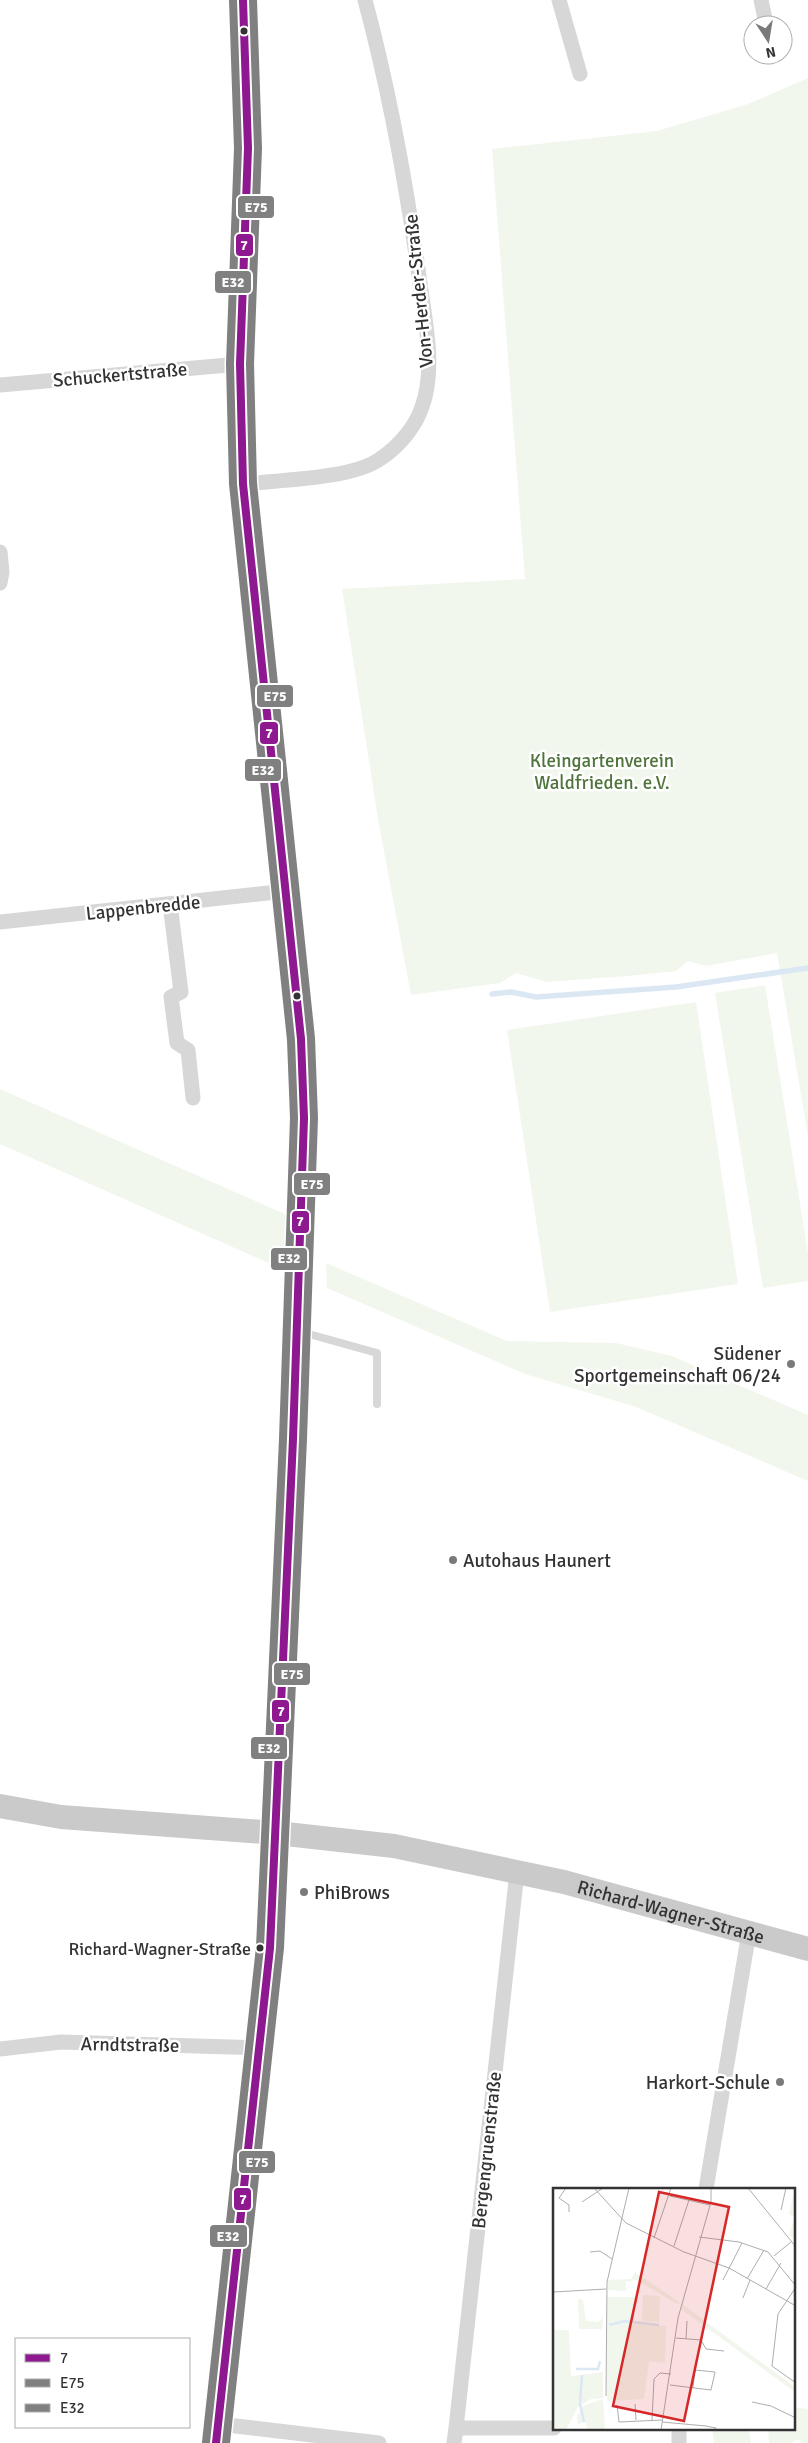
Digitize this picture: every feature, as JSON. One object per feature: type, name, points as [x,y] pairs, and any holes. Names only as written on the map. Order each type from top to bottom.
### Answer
[{"type":"main road","name":"Richard-Wagner-Straße","points":[[0,1806],[61,1817],[277,1833],[394,1846],[564,1882],[808,1949]]},
{"type":"street","points":[[216,2443],[261,2048],[270,1948],[277,1833],[304,1099],[301,1039],[243,484],[240,364],[248,148],[248,90],[243,0]]},
{"type":"street","name":"Von-Herder-Straße","points":[[243,484],[336,474],[368,466],[390,452],[408,433],[423,406],[427,385],[428,355],[414,238],[399,150],[365,0]]},
{"type":"street","points":[[559,0],[580,74]]},
{"type":"street","points":[[760,0],[764,15]]},
{"type":"street","name":"Schuckertstraße","points":[[0,385],[240,364]]},
{"type":"street","points":[[0,552],[2,572],[0,583]]},
{"type":"street","name":"Lappenbredde","points":[[0,922],[286,890]]},
{"type":"street","points":[[170,904],[181,992],[171,997],[177,1043],[188,1050],[192,1098]]},
{"type":"street","name":"Bergengruenstraße","points":[[455,2436],[517,1872]]},
{"type":"street","points":[[706,2188],[749,1932]]},
{"type":"street","name":"Arndtstraße","points":[[0,2049],[61,2042],[261,2048]]},
{"type":"street","points":[[219,2424],[379,2443]]},
{"type":"street","points":[[455,2436],[553,2428]]},
{"type":"street","points":[[679,2430],[679,2443]]},
{"type":"lane","points":[[296,1331],[376,1353],[377,1404]]},
{"type":"green space","name":"Kleingartenverein Waldfrieden. e.V.","points":[[808,78],[808,1136],[777,953],[706,966],[688,961],[676,971],[628,976],[547,982],[516,973],[500,983],[411,995],[379,825],[342,589],[525,579],[492,149],[657,131],[748,104]]},
{"type":"green space","points":[[765,985],[808,1253],[808,1281],[763,1288],[715,993]]},
{"type":"green space","points":[[696,1002],[738,1284],[550,1312],[507,1030]]},
{"type":"green space","points":[[0,1089],[294,1218],[291,1273],[0,1144]]},
{"type":"green space","points":[[326,1263],[507,1341],[616,1343],[672,1356],[808,1415],[808,1481],[636,1407],[525,1374],[327,1288]]},
{"type":"green space","points":[[796,2407],[808,2409],[808,2443],[802,2443],[798,2439],[791,2443],[769,2443],[768,2430],[796,2430]]},
{"type":"green space","points":[[712,2430],[749,2430],[751,2443],[714,2443]]},
{"type":"waterway","points":[[492,994],[511,992],[536,997],[676,987],[808,968]]},
{"type":"transit line","name":"E32","points":[[206,2442],[260,1947],[283,1439],[294,1118],[291,1040],[233,484],[230,364],[238,148],[233,0]]},
{"type":"transit line","name":"7","points":[[216,2443],[270,1948],[293,1439],[304,1118],[301,1039],[243,484],[240,364],[248,148],[243,0]]},
{"type":"transit line","name":"E75","points":[[226,2443],[280,1948],[303,1439],[314,1118],[311,1038],[253,483],[250,364],[258,148],[253,0]]},
{"type":"place","name":"Südener Sportgemeinschaft 06/24","points":[[791,1364]]},
{"type":"place","name":"Autohaus Haunert","points":[[453,1560]]},
{"type":"place","name":"PhiBrows","points":[[304,1892]]},
{"type":"place","name":"Richard-Wagner-Straße","points":[[260,1948]]},
{"type":"place","name":"Harkort-Schule","points":[[780,2082]]}]
